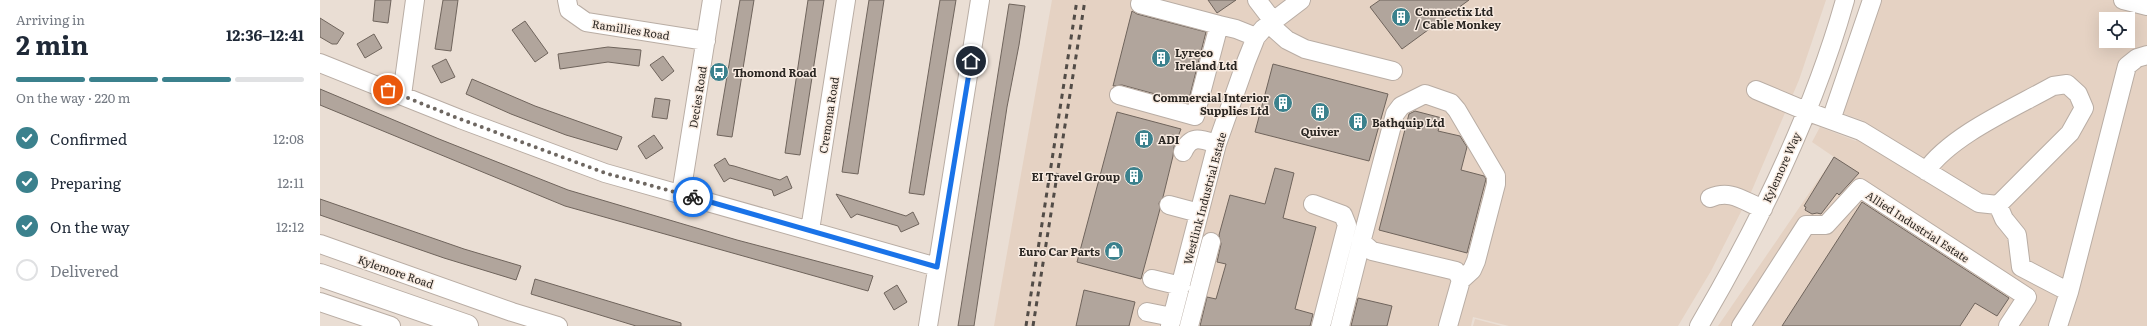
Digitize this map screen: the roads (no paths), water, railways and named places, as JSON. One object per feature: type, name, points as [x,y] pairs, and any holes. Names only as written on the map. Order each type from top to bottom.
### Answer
[{"type":"main road","points":[[320,275],[466,326]]},
{"type":"street","points":[[402,95],[415,0]]},
{"type":"street","name":"Ramillies Road","points":[[567,0],[569,10],[586,22],[706,41]]},
{"type":"street","name":"Decies Road","points":[[681,194],[712,0]]},
{"type":"street","name":"Cremona Road","points":[[810,230],[846,0]]},
{"type":"street","points":[[928,326],[980,0]]},
{"type":"street","points":[[1257,0],[1271,22],[1287,40],[1305,50],[1393,71]]},
{"type":"street","name":"Westlink Industrial Estate","points":[[1171,322],[1217,144],[1235,90],[1256,37],[1271,22],[1301,0]]},
{"type":"street","name":"Kylemore Way","points":[[1699,326],[1723,286],[1762,209],[1806,111],[1845,0]]},
{"type":"street","points":[[1831,120],[1872,0]]},
{"type":"street","points":[[2123,0],[2147,6]]},
{"type":"street","points":[[1140,4],[1219,26],[1236,29],[1256,37]]},
{"type":"street","points":[[1119,95],[1195,116],[1219,26]]},
{"type":"street","points":[[2058,326],[2069,292],[2127,66],[2137,58],[2147,55]]},
{"type":"street","points":[[320,63],[460,119],[605,173],[937,267]]},
{"type":"street","points":[[1926,171],[1935,157],[1969,133],[2052,86],[2068,84],[2078,94],[2084,108],[2070,133],[1998,205]]},
{"type":"street","points":[[1756,90],[1860,131],[1979,203],[1998,205]]},
{"type":"street","points":[[1340,326],[1395,114],[1401,106],[1425,94],[1451,103],[1457,110],[1496,176],[1496,184],[1476,261],[1472,270],[1462,280],[1448,326]]},
{"type":"street","points":[[1183,152],[1186,145],[1191,140],[1196,139],[1217,144]]},
{"type":"street","name":"Allied Industrial Estate","points":[[1741,326],[1806,224],[1826,225],[1860,188],[2027,297],[2008,326]]},
{"type":"street","points":[[1710,198],[1722,193],[1734,196],[1762,209]]},
{"type":"street","points":[[1313,204],[1343,215],[1347,225],[1321,326]]},
{"type":"street","points":[[1170,205],[1199,213]]},
{"type":"street","points":[[1998,205],[2004,219],[2017,235],[2021,267],[2069,292]]},
{"type":"street","points":[[1362,239],[1364,244],[1372,251],[1456,271],[1462,280]]},
{"type":"street","points":[[1189,326],[1211,242]]},
{"type":"street","name":"Kylemore Road","points":[[320,244],[473,298],[558,326]]},
{"type":"street","points":[[1152,279],[1180,286]]},
{"type":"street","points":[[466,326],[473,298]]},
{"type":"street","points":[[320,302],[391,326]]},
{"type":"street","points":[[396,326],[405,305]]},
{"type":"street","points":[[1147,312],[1171,322]]},
{"type":"railway","points":[[1026,326],[1077,0]]},
{"type":"railway","points":[[1033,326],[1085,0]]},
{"type":"place","name":"Connectix Ltd / Cable Monkey","points":[[1401,17]]},
{"type":"place","name":"Lyreco Ireland Ltd","points":[[1161,58]]},
{"type":"place","name":"Thomond Road","points":[[719,72]]},
{"type":"place","name":"Commercial Interior Supplies Ltd","points":[[1283,103]]},
{"type":"place","name":"Quiver","points":[[1320,112]]},
{"type":"place","name":"Bathquip Ltd","points":[[1358,122]]},
{"type":"place","name":"ADI","points":[[1144,139]]},
{"type":"place","name":"EI Travel Group","points":[[1134,176]]},
{"type":"place","name":"Euro Car Parts","points":[[1114,251]]}]
